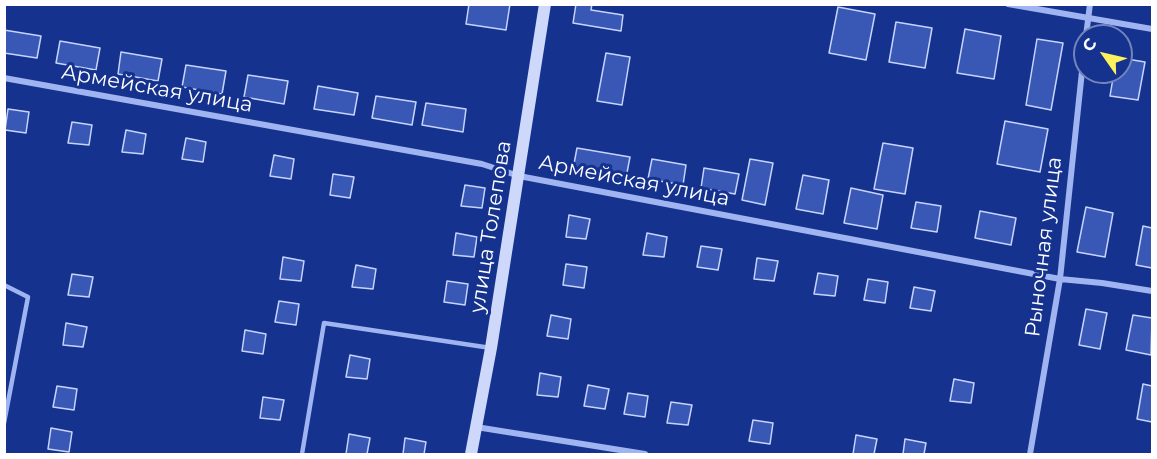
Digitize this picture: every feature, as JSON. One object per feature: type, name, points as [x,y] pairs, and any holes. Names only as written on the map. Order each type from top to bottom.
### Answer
[{"type":"street","name":"улица Толепова","points":[[471,454],[491,348],[545,4]]},
{"type":"street","points":[[1008,4],[1152,29]]},
{"type":"street","points":[[1087,24],[1090,4]]},
{"type":"street","name":"Армейская улица","points":[[4,78],[482,164],[519,176],[1060,279],[1152,291]]},
{"type":"street","name":"Рыночная улица","points":[[1030,454],[1060,279],[1081,84]]},
{"type":"street","points":[[476,427],[645,454]]},
{"type":"lane","points":[[4,285],[28,297],[4,423]]},
{"type":"lane","points":[[302,454],[324,323],[491,348]]},
{"type":"building","points":[[469,4],[510,4],[506,30],[466,24]]},
{"type":"building","points":[[576,4],[592,4],[591,10],[623,15],[621,31],[573,23]]},
{"type":"building","points":[[838,7],[875,14],[866,60],[829,53]]},
{"type":"building","points":[[896,22],[932,28],[925,68],[889,62]]},
{"type":"building","points":[[965,29],[1001,36],[994,79],[957,73]]},
{"type":"building","points":[[4,30],[41,36],[37,58],[4,53]]},
{"type":"building","points":[[1037,39],[1063,43],[1051,110],[1026,105]]},
{"type":"building","points":[[60,41],[100,48],[96,70],[56,63]]},
{"type":"building","points":[[121,52],[162,59],[158,81],[118,74]]},
{"type":"building","points":[[606,53],[630,57],[622,105],[597,101]]},
{"type":"building","points":[[1133,60],[1145,62],[1138,100],[1110,96],[1112,84],[1133,84]]},
{"type":"building","points":[[186,65],[226,71],[222,94],[182,87]]},
{"type":"building","points":[[248,75],[288,81],[284,104],[244,97]]},
{"type":"building","points":[[318,86],[358,93],[354,115],[314,109]]},
{"type":"building","points":[[376,96],[416,102],[412,125],[372,118]]},
{"type":"building","points":[[426,103],[466,109],[463,132],[422,125]]},
{"type":"building","points":[[8,109],[29,112],[26,133],[5,130]]},
{"type":"building","points":[[1005,121],[1048,129],[1040,172],[997,164]]},
{"type":"building","points":[[72,122],[92,125],[89,145],[68,143]]},
{"type":"building","points":[[126,130],[146,134],[143,154],[122,152]]},
{"type":"building","points":[[186,138],[206,142],[203,162],[182,159]]},
{"type":"building","points":[[883,143],[913,148],[905,194],[874,189]]},
{"type":"building","points":[[577,148],[630,157],[626,178],[573,169]]},
{"type":"building","points":[[274,155],[294,159],[291,179],[270,176]]},
{"type":"building","points":[[652,159],[686,165],[683,185],[648,179]]},
{"type":"building","points":[[750,159],[773,163],[765,205],[742,200]]},
{"type":"building","points":[[704,168],[739,174],[735,194],[701,188]]},
{"type":"building","points":[[333,174],[354,177],[350,198],[330,195]]},
{"type":"building","points":[[803,175],[829,180],[823,214],[796,209]]},
{"type":"building","points":[[465,185],[485,188],[482,208],[461,206]]},
{"type":"building","points":[[851,188],[883,195],[877,229],[844,223]]},
{"type":"building","points":[[916,202],[941,206],[937,232],[911,228]]},
{"type":"building","points":[[1086,207],[1113,213],[1105,257],[1077,252]]},
{"type":"building","points":[[980,211],[1016,218],[1011,245],[975,238]]},
{"type":"building","points":[[569,215],[590,219],[586,239],[566,237]]},
{"type":"building","points":[[1143,226],[1152,228],[1152,268],[1136,265]]},
{"type":"building","points":[[456,233],[477,237],[474,257],[453,255]]},
{"type":"building","points":[[647,233],[667,237],[664,257],[643,255]]},
{"type":"building","points":[[701,246],[722,249],[718,270],[697,267]]},
{"type":"building","points":[[283,257],[304,261],[301,281],[280,279]]},
{"type":"building","points":[[757,258],[778,261],[774,281],[754,279]]},
{"type":"building","points":[[566,264],[587,267],[584,288],[563,285]]},
{"type":"building","points":[[356,265],[376,269],[373,289],[352,287]]},
{"type":"building","points":[[818,273],[838,276],[835,296],[814,294]]},
{"type":"building","points":[[72,274],[93,277],[89,297],[68,295]]},
{"type":"building","points":[[868,279],[888,282],[885,303],[864,300]]},
{"type":"building","points":[[447,281],[468,284],[465,305],[444,302]]},
{"type":"building","points":[[914,287],[935,291],[931,311],[910,308]]},
{"type":"building","points":[[279,301],[299,304],[296,325],[275,322]]},
{"type":"building","points":[[1086,309],[1107,313],[1100,349],[1079,345]]},
{"type":"building","points":[[551,315],[571,319],[568,339],[547,336]]},
{"type":"building","points":[[1133,315],[1152,318],[1151,355],[1126,350]]},
{"type":"building","points":[[66,323],[87,327],[83,347],[63,345]]},
{"type":"building","points":[[245,330],[266,334],[263,354],[242,351]]},
{"type":"building","points":[[350,355],[370,359],[367,379],[346,377]]},
{"type":"building","points":[[540,373],[561,377],[558,397],[537,395]]},
{"type":"building","points":[[954,379],[974,383],[971,403],[950,401]]},
{"type":"building","points":[[1143,384],[1152,386],[1152,422],[1137,419]]},
{"type":"building","points":[[588,385],[609,389],[605,409],[584,406]]},
{"type":"building","points":[[57,386],[77,389],[74,410],[53,407]]},
{"type":"building","points":[[628,393],[648,396],[645,417],[624,414]]},
{"type":"building","points":[[263,397],[284,400],[280,420],[260,418]]},
{"type":"building","points":[[671,402],[692,405],[688,425],[667,423]]},
{"type":"building","points":[[753,420],[773,423],[770,444],[749,441]]},
{"type":"building","points":[[51,428],[72,432],[69,452],[48,449]]},
{"type":"building","points":[[349,434],[370,438],[367,454],[346,454]]},
{"type":"building","points":[[856,435],[877,439],[874,454],[853,454]]},
{"type":"building","points":[[405,438],[426,442],[424,454],[403,454]]},
{"type":"building","points":[[905,439],[926,443],[924,454],[903,454]]}]
